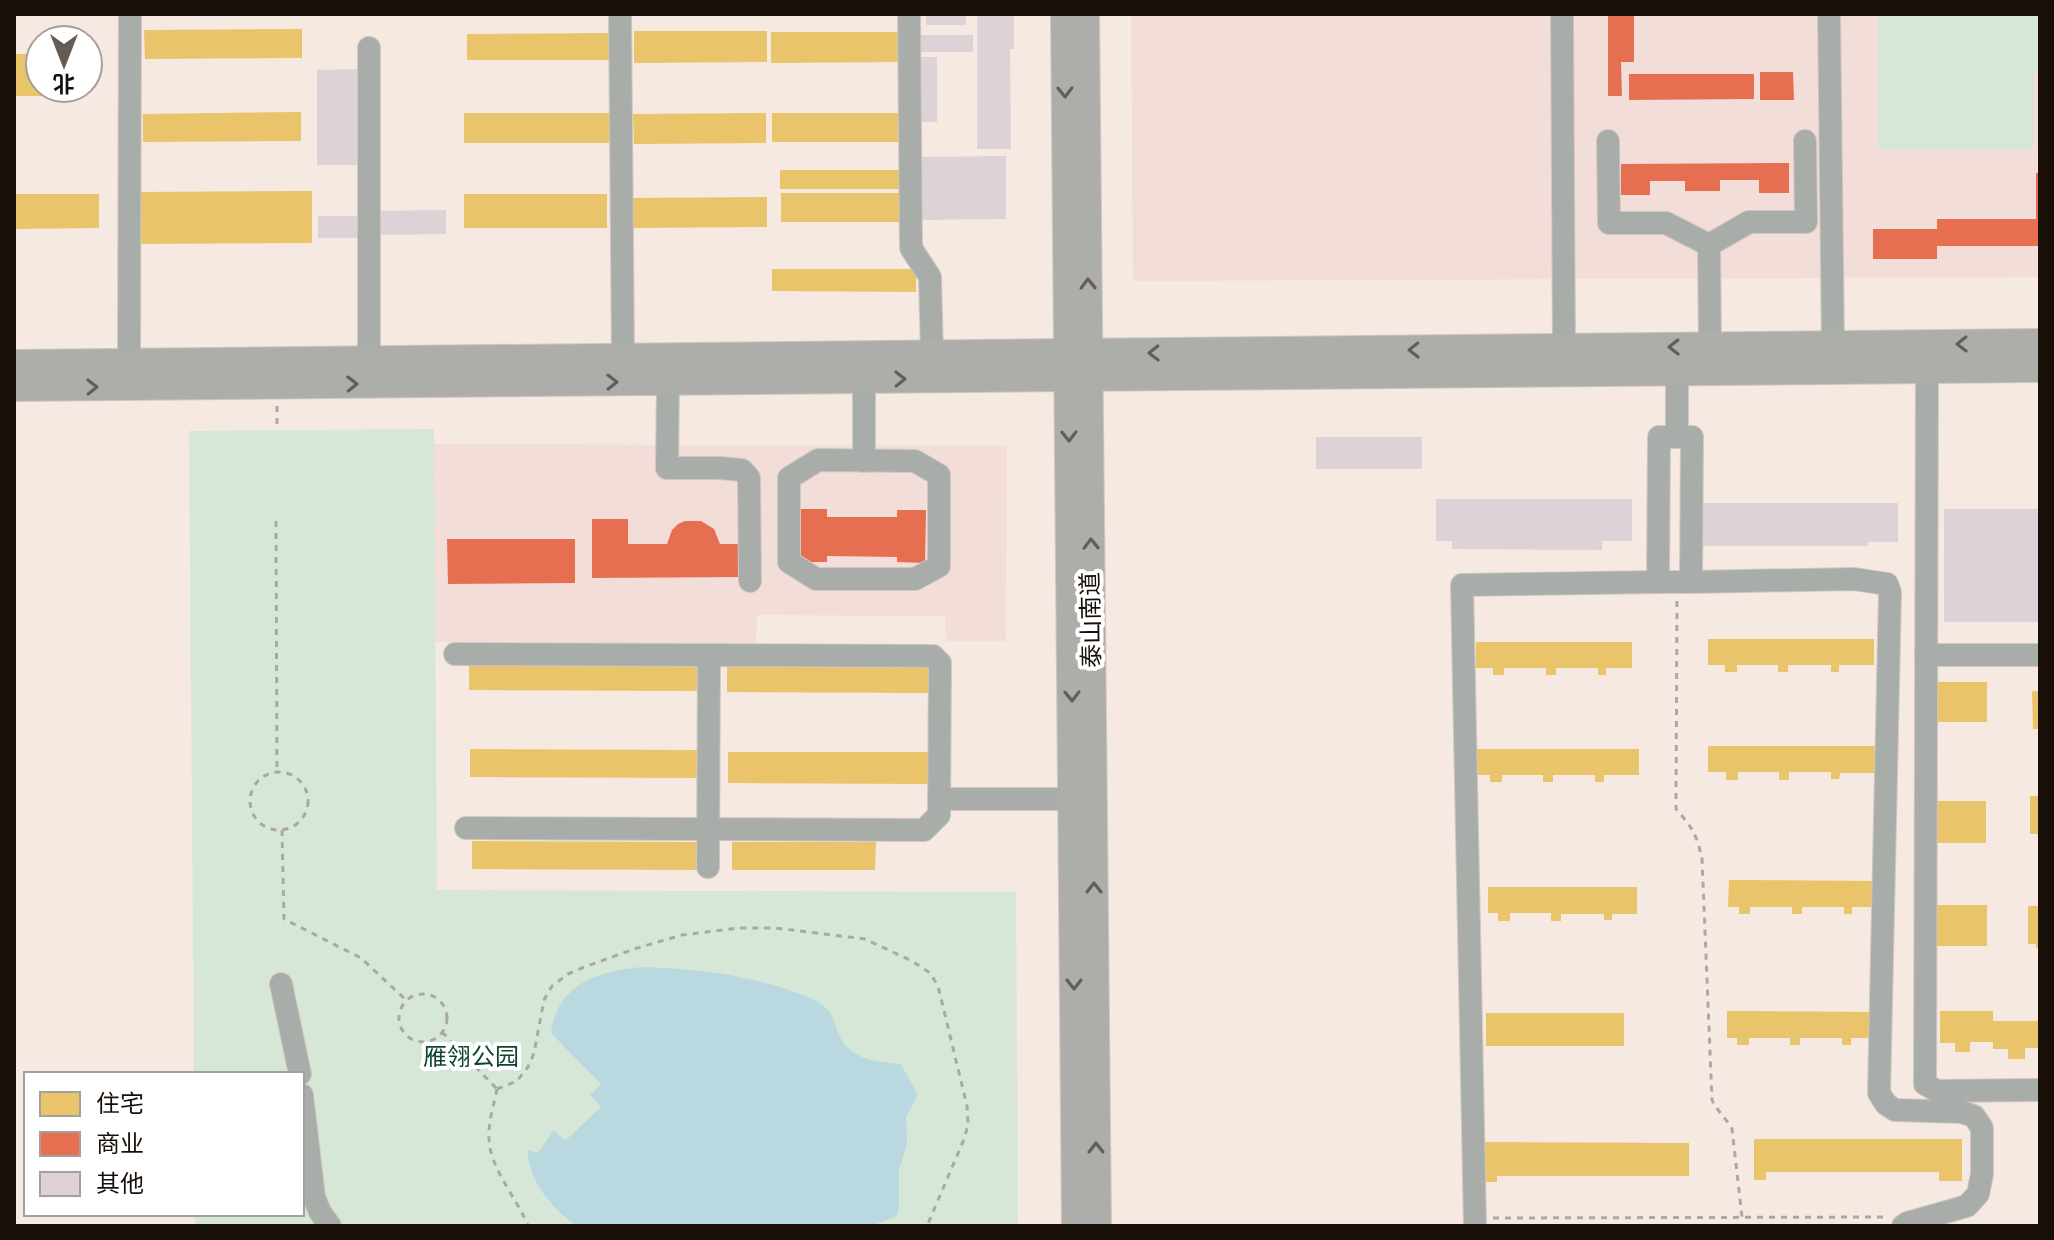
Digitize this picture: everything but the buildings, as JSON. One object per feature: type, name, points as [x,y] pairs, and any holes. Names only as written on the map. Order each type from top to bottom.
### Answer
[{"type":"main road","name":"泰山南道","points":[[1065,14],[1078,365],[1097,1226]]},
{"type":"main road","name":"泰山南道","points":[[1076,1226],[1073,799],[1085,14]]},
{"type":"main road","points":[[14,387],[864,380],[1078,365],[1564,348],[2040,343]]},
{"type":"main road","points":[[14,364],[932,355],[1078,365],[1677,372],[2040,368]]},
{"type":"lane","points":[[129,363],[130,14]]},
{"type":"lane","points":[[620,14],[623,358]]},
{"type":"lane","points":[[909,14],[911,248],[930,277],[932,355]]},
{"type":"lane","points":[[1562,14],[1564,348]]},
{"type":"lane","points":[[1829,14],[1833,346]]},
{"type":"lane","points":[[369,48],[369,360]]},
{"type":"lane","points":[[1608,141],[1609,223],[1666,223],[1709,245]]},
{"type":"lane","points":[[1709,245],[1749,222],[1806,222],[1805,141]]},
{"type":"lane","points":[[1709,245],[1710,347]]},
{"type":"lane","points":[[1927,369],[1925,1084],[1937,1091],[2040,1090]]},
{"type":"lane","points":[[1677,372],[1677,437]]},
{"type":"lane","points":[[864,380],[864,461]]},
{"type":"lane","points":[[668,381],[667,468],[742,470],[749,478],[750,581]]},
{"type":"lane","points":[[1659,437],[1692,437],[1676,582],[1659,437]]},
{"type":"lane","points":[[818,460],[864,461],[915,461],[939,475],[939,566],[915,579],[816,579],[789,562],[789,478],[818,460]]},
{"type":"lane","points":[[1475,1222],[1462,585],[1854,579],[1887,584],[1890,592],[1879,1093],[1886,1104],[1895,1110],[1961,1112],[1974,1116],[1982,1128],[1982,1174],[1978,1194],[1967,1206],[1905,1224]]},
{"type":"lane","points":[[455,654],[933,656],[940,663],[939,815],[924,830],[466,828]]},
{"type":"lane","points":[[708,867],[709,655]]},
{"type":"lane","points":[[1926,655],[2040,655]]},
{"type":"lane","points":[[940,799],[1073,799]]},
{"type":"lane","points":[[281,984],[300,1072]]},
{"type":"lane","points":[[304,1112],[314,1197],[330,1226]]},
{"type":"path","points":[[276,521],[277,772]]},
{"type":"path","points":[[1676,582],[1676,809],[1692,827],[1702,859],[1712,1100],[1732,1129],[1742,1217]]},
{"type":"path","points":[[277,772],[292,774],[298,779],[307,792],[308,800],[304,817],[282,830],[265,826],[250,805],[252,789],[257,782],[277,772]]},
{"type":"path","points":[[282,830],[284,919],[361,958],[407,1001]]},
{"type":"path","points":[[497,1089],[517,1081],[528,1067],[534,1053],[544,1000],[552,986],[582,968],[634,949],[711,930],[775,928],[865,939],[912,961],[930,973],[938,986],[967,1106],[965,1137],[927,1226]]},
{"type":"path","points":[[421,994],[436,998],[446,1010],[442,1032],[430,1041],[408,1036],[403,1031],[400,1018],[407,1001],[421,994]]},
{"type":"path","points":[[442,1032],[497,1089]]},
{"type":"path","points":[[497,1089],[489,1137],[490,1151],[528,1226]]},
{"type":"path","points":[[1475,1222],[1899,1217],[1905,1224]]},
{"type":"shaded area","points":[[1131,14],[2040,14],[2040,277],[1133,281]]},
{"type":"shaded area","points":[[434,444],[1007,446],[1006,641],[946,641],[945,616],[757,615],[756,643],[435,642]]},
{"type":"green space","points":[[1878,14],[2040,14],[2040,72],[2034,72],[2033,149],[1878,149]]},
{"type":"green space","name":"雁翎公园","points":[[434,429],[437,890],[1016,892],[1018,1226],[195,1226],[195,1216],[304,1216],[304,1072],[194,1072],[189,431]]},
{"type":"water","points":[[644,967],[737,976],[804,995],[828,1010],[841,1039],[853,1052],[868,1059],[901,1064],[918,1095],[906,1117],[907,1144],[899,1170],[897,1216],[871,1226],[576,1226],[558,1210],[537,1184],[527,1150],[538,1153],[554,1130],[565,1141],[601,1107],[590,1095],[601,1084],[551,1033],[555,1016],[562,1002],[584,982],[612,972]]}]
